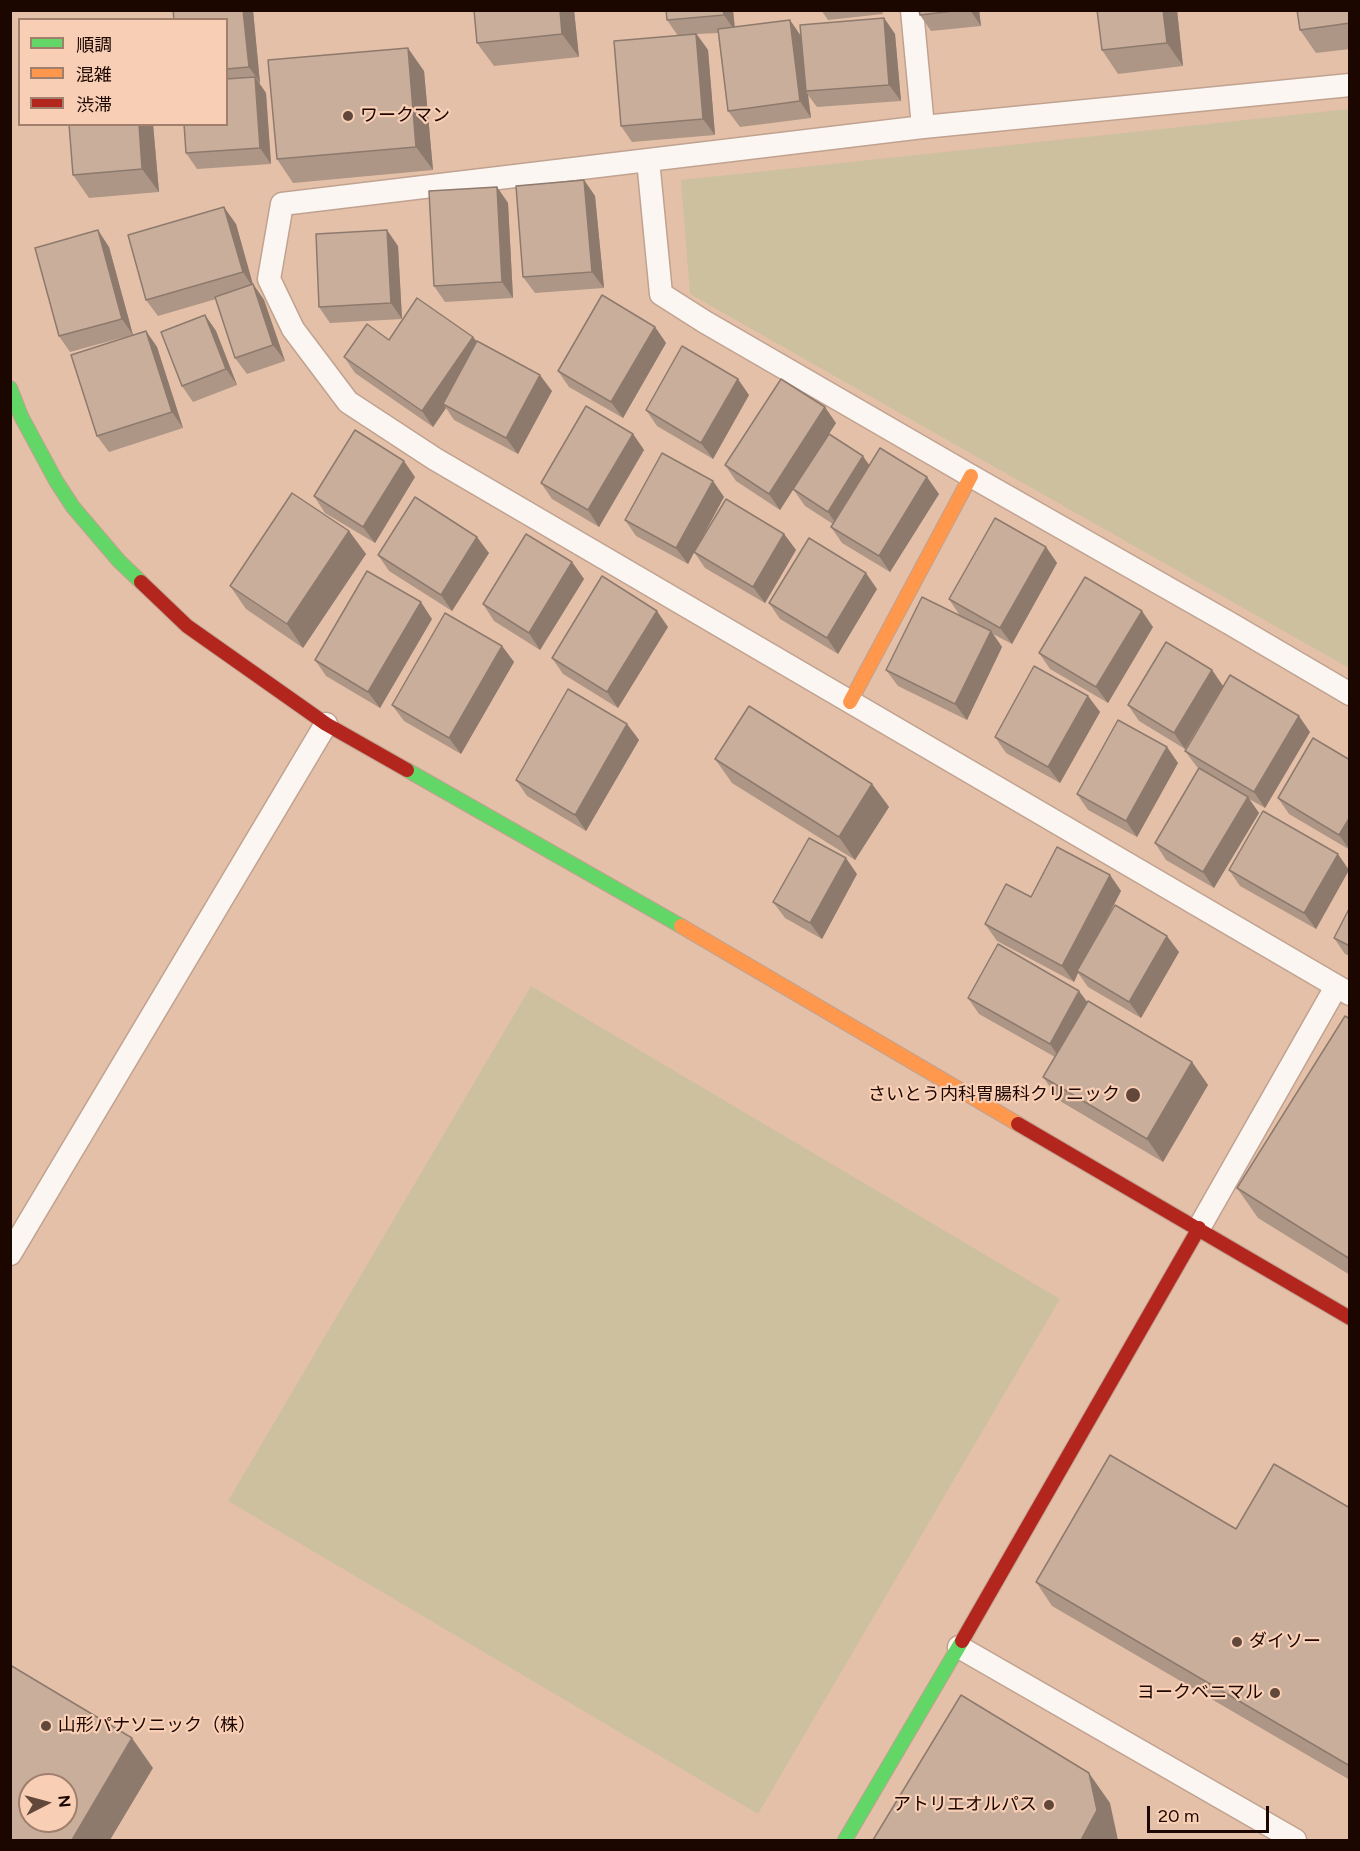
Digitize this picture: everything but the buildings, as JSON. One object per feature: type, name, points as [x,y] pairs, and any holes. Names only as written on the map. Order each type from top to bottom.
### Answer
[{"type":"street","points":[[10,388],[21,416],[56,481],[73,507],[119,561],[187,626],[326,724],[666,917],[1350,1318]]},
{"type":"street","points":[[850,702],[971,476]]},
{"type":"street","points":[[845,1840],[959,1647],[1199,1228]]},
{"type":"lane","points":[[912,10],[923,127]]},
{"type":"lane","points":[[1199,1228],[1343,991],[435,459],[348,402],[293,330],[269,279],[282,204],[923,127],[1350,85]]},
{"type":"lane","points":[[648,160],[661,294],[705,322],[1350,694]]},
{"type":"lane","points":[[10,1254],[326,724]]},
{"type":"lane","points":[[959,1647],[1295,1840]]},
{"type":"shaded area","points":[[1349,109],[1349,668],[690,294],[681,180]]},
{"type":"shaded area","points":[[531,986],[1060,1299],[758,1814],[228,1501]]},
{"type":"traffic: fast","points":[[10,388],[21,416],[56,481],[73,507],[119,561],[141,582]]},
{"type":"traffic: fast","points":[[407,770],[681,926]]},
{"type":"traffic: fast","points":[[845,1840],[962,1641]]},
{"type":"traffic: slow","points":[[850,702],[971,476]]},
{"type":"traffic: slow","points":[[681,926],[1018,1124]]},
{"type":"traffic: jam","points":[[141,582],[187,626],[326,724],[407,770]]},
{"type":"traffic: jam","points":[[1018,1124],[1350,1318]]},
{"type":"traffic: jam","points":[[962,1641],[1199,1228]]},
{"type":"place","name":"ワークマン","points":[[348,116]]},
{"type":"place","name":"さいとう内科胃腸科クリニック","points":[[1133,1095]]},
{"type":"place","name":"ダイソー","points":[[1237,1642]]},
{"type":"place","name":"ヨークベニマル","points":[[1275,1693]]},
{"type":"place","name":"山形パナソニック（株）","points":[[46,1726]]},
{"type":"place","name":"アトリエオルパス","points":[[1049,1805]]}]
